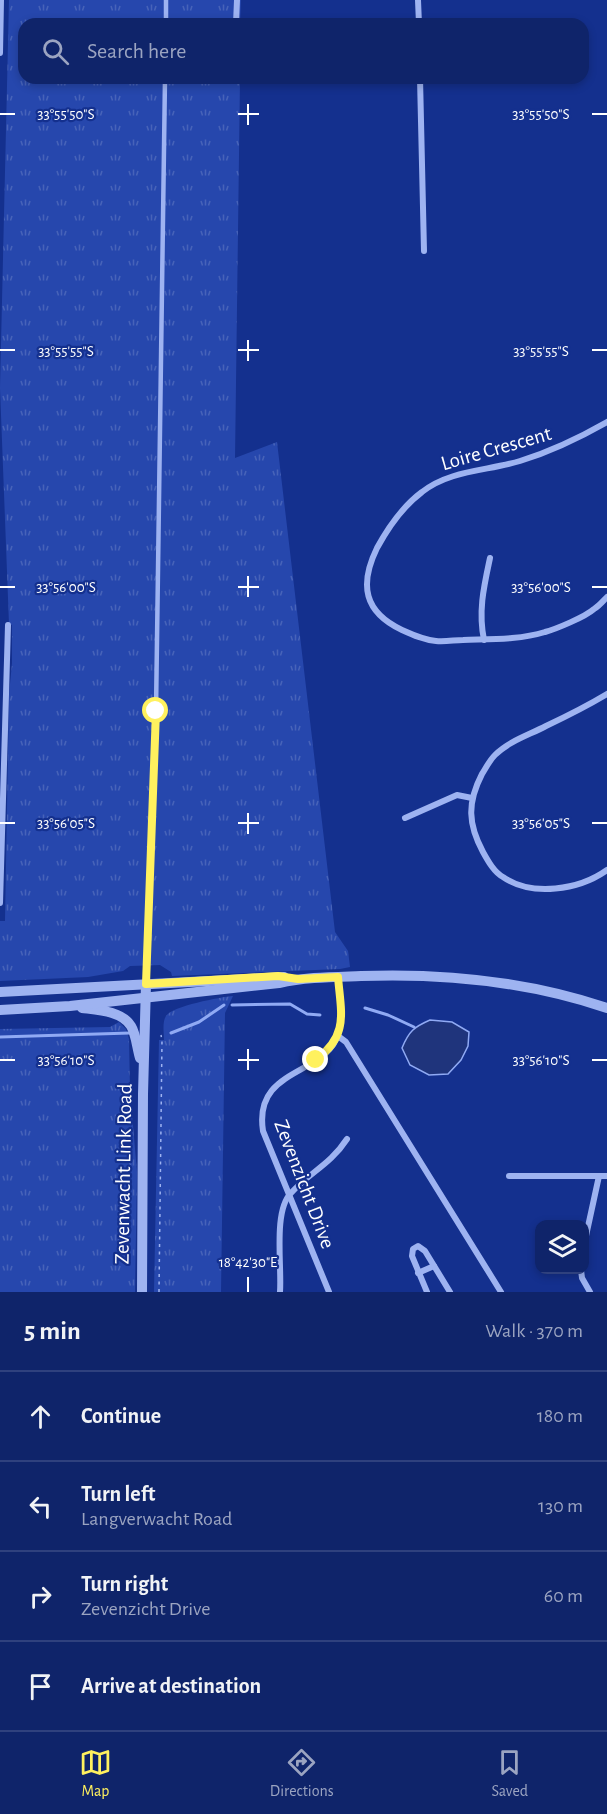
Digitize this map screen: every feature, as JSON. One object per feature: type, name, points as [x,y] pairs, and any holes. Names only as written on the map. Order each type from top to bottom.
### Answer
[{"type":"street","points":[[0,53],[1,0]]},
{"type":"street","points":[[236,18],[237,0]]},
{"type":"street","points":[[418,0],[419,18]]},
{"type":"street","points":[[420,84],[424,250]]},
{"type":"street","name":"Loire Crescent","points":[[607,422],[574,441],[542,454],[495,467],[457,474],[435,483],[420,493],[400,510],[384,535],[373,556],[366,584],[370,601],[380,617],[415,636],[436,641],[484,640],[546,632],[593,611],[607,597]]},
{"type":"street","points":[[484,640],[481,626],[481,598],[490,558]]},
{"type":"street","points":[[0,903],[2,897],[3,676],[8,625]]},
{"type":"street","points":[[607,694],[505,747],[494,756],[486,767],[470,807],[471,824],[481,849],[490,865],[502,877],[542,890],[573,885],[607,870]]},
{"type":"street","points":[[405,818],[457,795],[472,798]]},
{"type":"street","points":[[0,1010],[70,1006],[298,979],[399,975],[491,980],[556,993],[607,1008]]},
{"type":"street","points":[[0,992],[278,976],[298,979]]},
{"type":"street","points":[[338,977],[341,1016],[338,1036],[346,1042],[501,1292]]},
{"type":"street","name":"Zevenwacht Link Road","points":[[142,1292],[146,984]]},
{"type":"street","points":[[70,1006],[106,1012],[126,1020],[131,1026],[144,1072]]},
{"type":"street","name":"Zevenzicht Drive","points":[[329,1292],[263,1131],[262,1117],[265,1102],[277,1084],[324,1053],[338,1036]]},
{"type":"street","points":[[280,1292],[280,1219],[289,1194],[333,1158],[347,1138]]},
{"type":"street","points":[[509,1176],[607,1176]]},
{"type":"street","points":[[589,1225],[599,1176]]},
{"type":"street","points":[[427,1292],[411,1253],[416,1247],[424,1248],[450,1292]]},
{"type":"street","points":[[418,1273],[434,1266]]},
{"type":"street","points":[[582,1274],[590,1292]]},
{"type":"lane","points":[[166,0],[166,18]]},
{"type":"lane","points":[[146,984],[156,699],[165,84]]},
{"type":"path","points":[[159,1292],[161,1035]]},
{"type":"green space","points":[[9,0],[241,0],[240,18],[18,18],[18,84],[240,84],[235,458],[277,442],[335,932],[348,951],[350,967],[172,976],[171,972],[160,965],[130,966],[123,971],[88,977],[0,981],[0,921],[5,921],[12,625],[9,624],[0,388]]},
{"type":"green space","points":[[233,996],[225,1013],[221,1292],[154,1292],[159,1040],[164,1040],[164,1021],[170,1012],[177,1009]]},
{"type":"green space","points":[[119,1022],[126,1029],[129,1039],[130,1091],[137,1172],[135,1292],[0,1292],[0,1029],[110,1027]]},
{"type":"shaded area","points":[[430,1020],[452,1022],[469,1032],[468,1046],[461,1060],[448,1074],[429,1075],[410,1065],[402,1048],[413,1030]]},
{"type":"waterway","points":[[232,1005],[290,1004],[307,1014],[320,1015]]},
{"type":"waterway","points":[[171,1033],[199,1022],[224,1005]]},
{"type":"waterway","points":[[365,1008],[414,1027]]},
{"type":"waterway","points":[[0,1037],[130,1033]]},
{"type":"route","points":[[156,711],[146,984],[278,976],[298,979],[338,977],[341,1016],[339,1032],[332,1046],[316,1060]]}]
